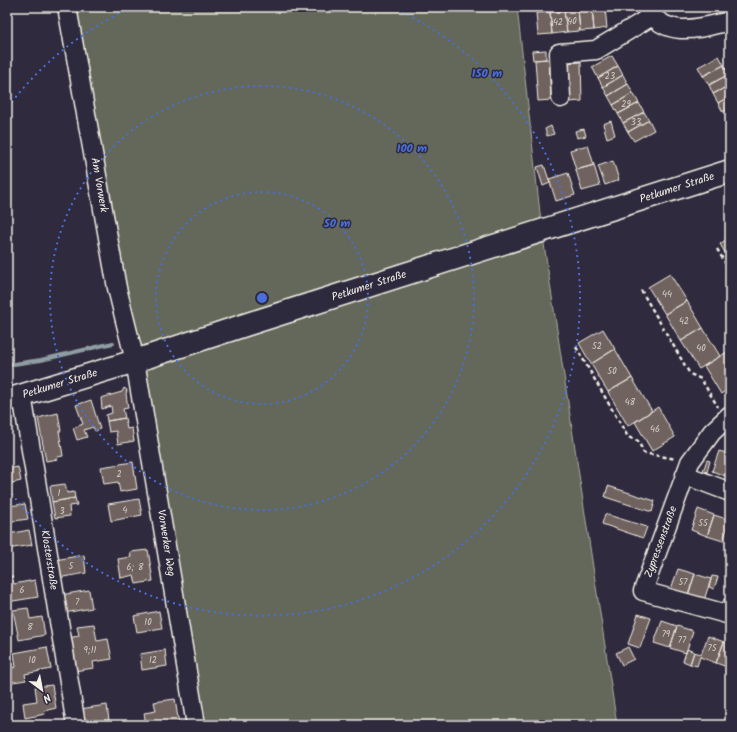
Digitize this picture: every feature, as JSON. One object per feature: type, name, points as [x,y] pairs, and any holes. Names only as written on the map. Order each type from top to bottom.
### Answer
[{"type":"main road","name":"Petkumer Straße","points":[[12,396],[135,361],[730,171]]},
{"type":"street","name":"Am Vorwerk","points":[[67,7],[118,288],[135,361]]},
{"type":"street","points":[[561,98],[559,53],[596,50],[649,12],[661,23],[676,30],[702,28],[730,21]]},
{"type":"street","name":"Vorwerker Weg","points":[[135,361],[196,725]]},
{"type":"street","name":"Klosterstraße","points":[[12,396],[76,725]]},
{"type":"street","name":"Zypressenstraße","points":[[728,417],[712,432],[687,468],[643,591],[730,615]]},
{"type":"street","points":[[687,468],[730,492]]},
{"type":"path","points":[[717,249],[730,270]]},
{"type":"path","points":[[641,290],[690,374],[701,379],[728,417]]},
{"type":"path","points":[[576,347],[628,437],[638,441],[644,453],[687,468]]},
{"type":"green space","points":[[67,7],[517,7],[542,231],[617,725],[196,725]]},
{"type":"building","points":[[605,7],[607,28],[594,30],[592,8]]},
{"type":"building","points":[[592,8],[594,30],[580,31],[578,9]]},
{"type":"building","points":[[578,9],[580,31],[567,32],[564,11]]},
{"type":"building","points":[[564,11],[567,32],[552,34],[550,12]]},
{"type":"building","points":[[550,12],[552,34],[538,35],[536,13]]},
{"type":"building","points":[[546,50],[546,59],[533,60],[532,51]]},
{"type":"building","points":[[612,56],[618,66],[598,78],[592,67]]},
{"type":"building","points":[[719,56],[724,65],[703,76],[698,67]]},
{"type":"building","points":[[549,59],[551,100],[538,101],[535,60]]},
{"type":"building","points":[[581,62],[582,101],[569,102],[567,63]]},
{"type":"building","points":[[724,65],[729,74],[709,85],[703,76]]},
{"type":"building","points":[[618,66],[623,75],[603,87],[598,78]]},
{"type":"building","points":[[729,74],[730,85],[713,94],[709,85]]},
{"type":"building","points":[[623,75],[628,84],[608,96],[603,87]]},
{"type":"building","points":[[628,84],[633,93],[613,105],[608,96]]},
{"type":"building","points":[[730,85],[730,96],[718,103],[713,94]]},
{"type":"building","points":[[633,93],[639,103],[618,114],[613,105]]},
{"type":"building","points":[[730,96],[730,108],[723,112],[718,103]]},
{"type":"building","points":[[639,103],[644,112],[623,123],[618,114]]},
{"type":"building","points":[[644,112],[649,120],[628,132],[623,123]]},
{"type":"building","points":[[649,120],[654,130],[634,141],[628,132]]},
{"type":"building","points":[[611,121],[615,135],[607,138],[603,124]]},
{"type":"building","points":[[551,126],[554,134],[547,136],[545,129]]},
{"type":"building","points":[[584,129],[586,136],[577,138],[575,131]]},
{"type":"building","points":[[588,145],[594,165],[576,170],[570,150]]},
{"type":"building","points":[[613,161],[619,180],[605,185],[598,166]]},
{"type":"building","points":[[544,165],[550,183],[543,186],[537,167]]},
{"type":"building","points":[[594,165],[600,186],[582,191],[576,170]]},
{"type":"building","points":[[568,173],[575,195],[556,201],[549,179]]},
{"type":"building","points":[[730,237],[730,261],[720,244]]},
{"type":"building","points":[[670,274],[687,301],[665,314],[648,287]]},
{"type":"building","points":[[687,301],[703,328],[681,341],[665,314]]},
{"type":"building","points":[[703,328],[720,356],[699,369],[681,341]]},
{"type":"building","points":[[603,329],[615,349],[591,364],[579,343]]},
{"type":"building","points":[[615,349],[632,378],[608,392],[591,364]]},
{"type":"building","points":[[727,352],[730,357],[730,388],[721,394],[704,366]]},
{"type":"building","points":[[632,378],[652,411],[628,426],[608,392]]},
{"type":"building","points":[[124,388],[127,390],[126,394],[128,408],[123,409],[125,418],[107,421],[106,415],[112,413],[111,406],[102,409],[101,398],[122,392]]},
{"type":"building","points":[[91,400],[100,429],[95,431],[93,427],[84,430],[87,437],[77,440],[73,428],[83,424],[76,405]]},
{"type":"building","points":[[658,407],[675,437],[652,451],[635,422]]},
{"type":"building","points":[[58,413],[63,456],[57,457],[58,459],[46,461],[38,418]]},
{"type":"building","points":[[125,418],[127,429],[132,428],[134,441],[118,444],[116,431],[109,432],[107,421]]},
{"type":"building","points":[[719,451],[730,454],[730,471],[728,477],[712,471]]},
{"type":"building","points":[[707,460],[710,461],[707,472],[703,471]]},
{"type":"building","points":[[133,462],[137,489],[120,492],[118,482],[104,484],[101,467]]},
{"type":"building","points":[[18,467],[21,481],[8,484],[7,486],[7,469]]},
{"type":"building","points":[[65,484],[67,493],[74,492],[75,498],[52,502],[50,486]]},
{"type":"building","points":[[608,486],[655,501],[652,512],[605,497]]},
{"type":"building","points":[[75,498],[77,505],[69,506],[70,516],[55,518],[52,502]]},
{"type":"building","points":[[139,499],[142,515],[111,521],[108,504]]},
{"type":"building","points":[[25,504],[28,519],[7,522],[8,506]]},
{"type":"building","points":[[698,509],[714,515],[707,536],[691,530]]},
{"type":"building","points":[[605,514],[647,527],[643,538],[602,524]]},
{"type":"building","points":[[714,515],[730,520],[723,541],[707,536]]},
{"type":"building","points":[[7,529],[9,534],[29,530],[32,545],[7,549]]},
{"type":"building","points":[[148,550],[153,581],[136,584],[134,575],[121,578],[118,559],[131,557],[130,552]]},
{"type":"building","points":[[84,555],[86,573],[58,578],[55,560]]},
{"type":"building","points":[[678,569],[695,574],[688,595],[671,589]]},
{"type":"building","points":[[695,574],[711,579],[704,600],[688,595]]},
{"type":"building","points":[[12,576],[14,584],[35,580],[38,597],[7,602],[7,577]]},
{"type":"building","points":[[712,576],[718,577],[714,589],[709,587]]},
{"type":"building","points":[[89,590],[92,608],[64,613],[61,595]]},
{"type":"building","points":[[724,599],[730,601],[730,607],[722,604]]},
{"type":"building","points":[[28,608],[30,619],[42,617],[45,635],[19,640],[13,610]]},
{"type":"building","points":[[159,611],[162,628],[137,632],[134,616]]},
{"type":"building","points":[[638,614],[651,618],[640,648],[628,644]]},
{"type":"building","points":[[662,621],[677,626],[670,648],[654,643]]},
{"type":"building","points":[[94,624],[97,641],[108,639],[112,659],[93,662],[94,668],[74,671],[68,638],[79,636],[77,626]]},
{"type":"building","points":[[677,626],[693,631],[686,653],[670,648]]},
{"type":"building","points":[[708,636],[724,642],[716,663],[700,657]]},
{"type":"building","points":[[724,642],[730,644],[730,668],[716,663]]},
{"type":"building","points":[[47,647],[51,669],[25,674],[26,680],[7,683],[7,669],[16,667],[14,653]]},
{"type":"building","points":[[628,647],[634,659],[622,665],[616,653]]},
{"type":"building","points":[[687,649],[694,652],[690,664],[683,661]]},
{"type":"building","points":[[165,650],[167,666],[142,670],[140,654]]},
{"type":"building","points":[[694,652],[701,654],[697,666],[690,664]]},
{"type":"building","points":[[52,685],[56,708],[44,711],[45,714],[25,718],[23,703],[37,701],[35,687]]},
{"type":"building","points":[[175,699],[179,725],[146,725],[144,713],[156,711],[154,702]]},
{"type":"building","points":[[107,705],[109,721],[83,725],[80,709]]},
{"type":"waterway","points":[[7,365],[41,360],[113,343]]}]
